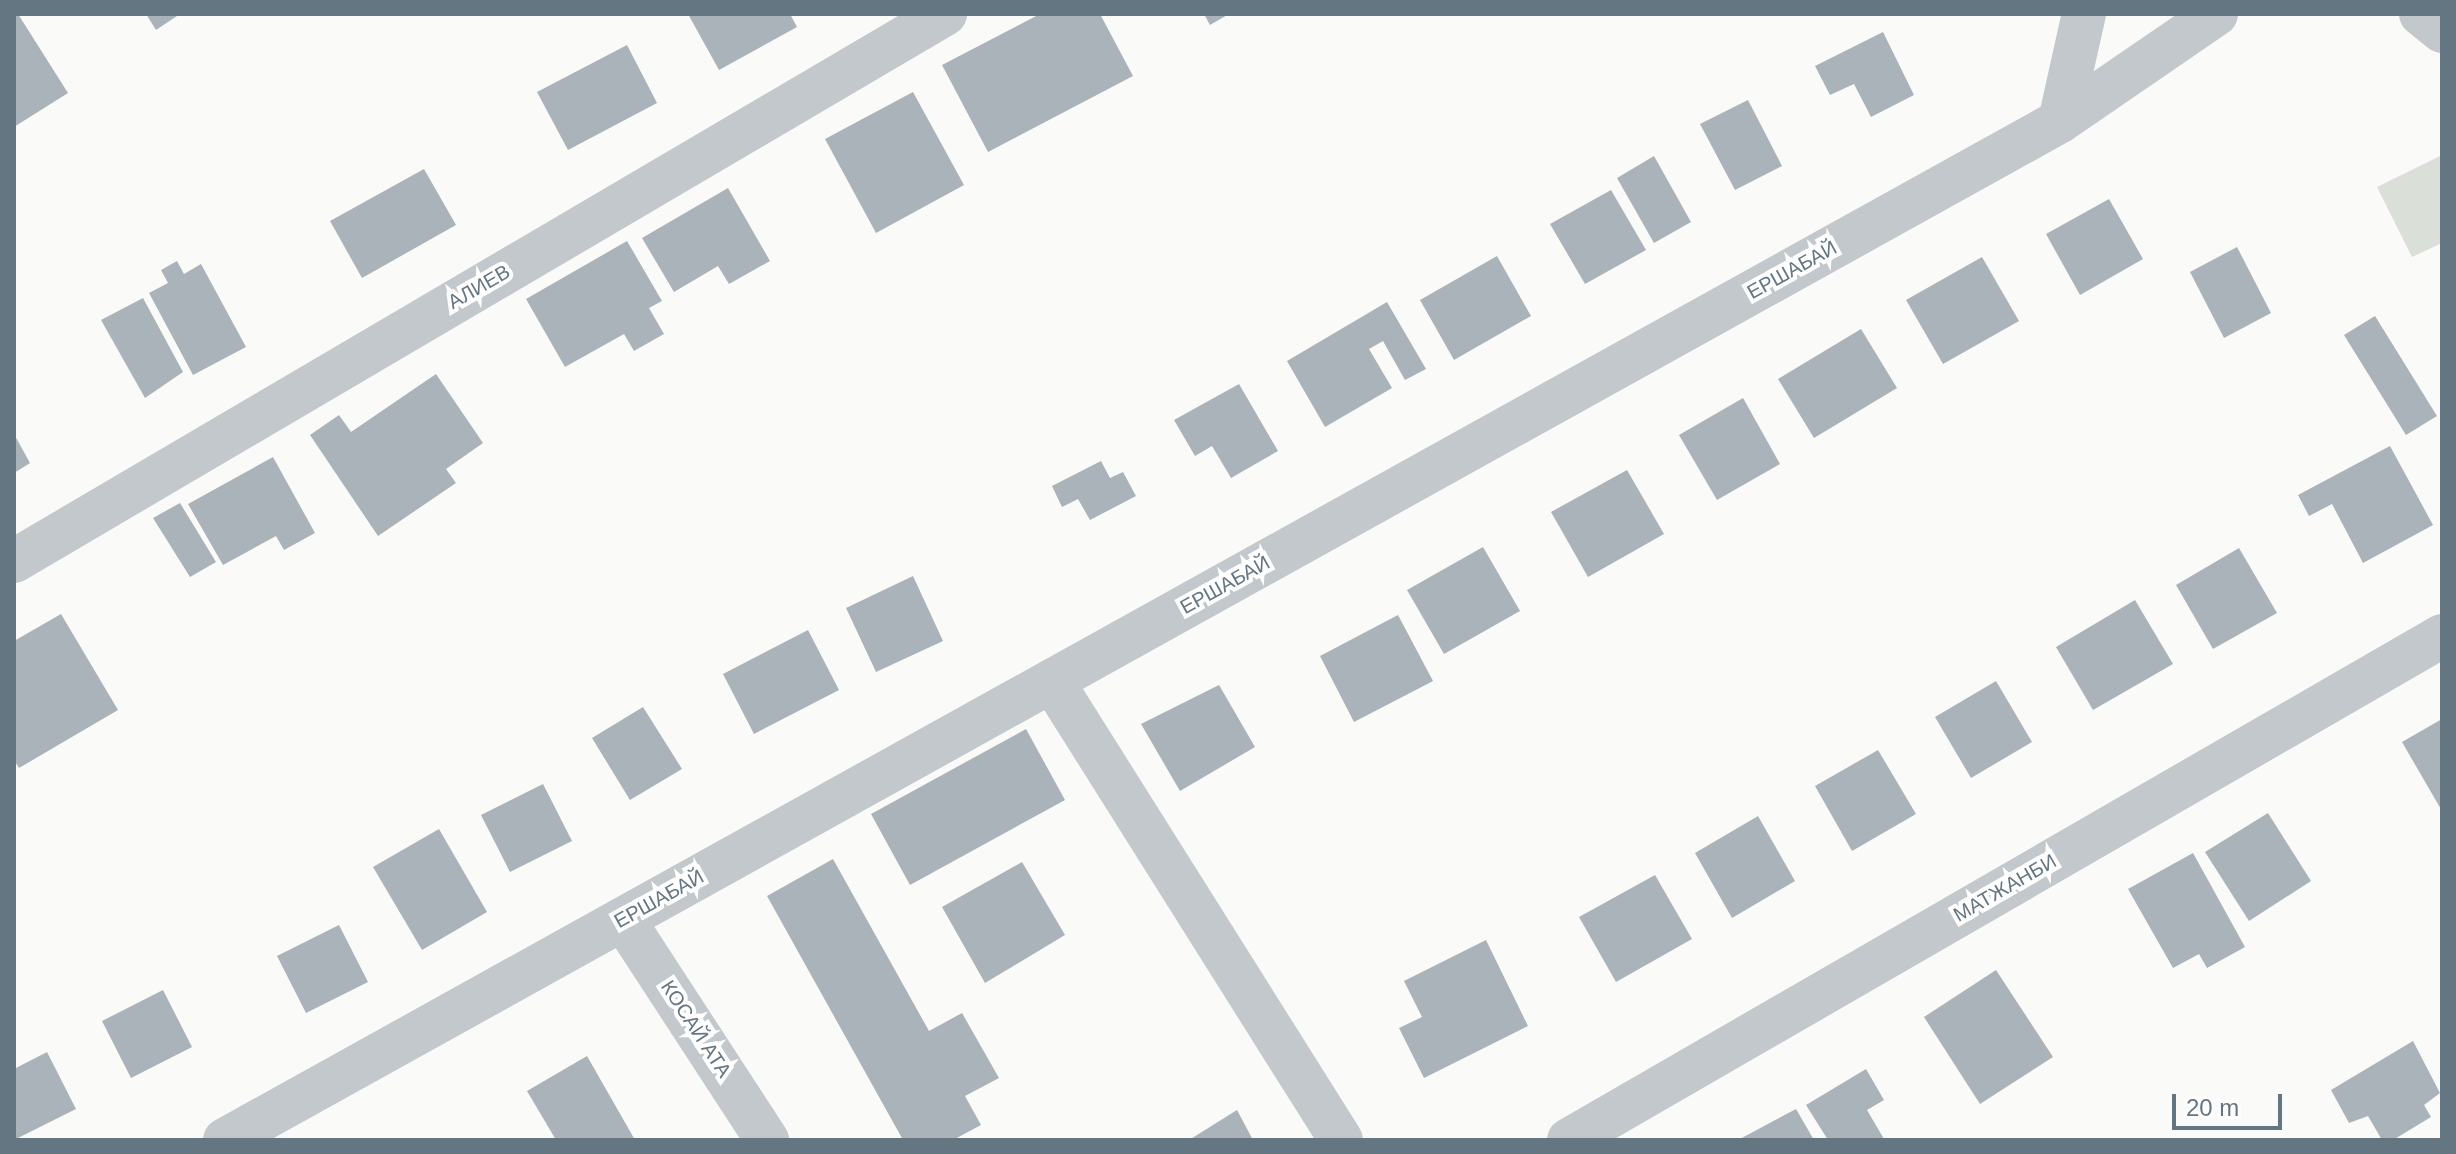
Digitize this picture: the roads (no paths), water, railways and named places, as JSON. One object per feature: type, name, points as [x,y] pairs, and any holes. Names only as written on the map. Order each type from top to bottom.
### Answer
[{"type":"street","name":"АЛИЕВ","points":[[14,561],[945,14]]},
{"type":"street","points":[[2060,121],[2084,14]]},
{"type":"street","name":"ЕРШАБАЙ","points":[[225,1140],[2060,121],[2216,14]]},
{"type":"street","points":[[2421,14],[2442,31]]},
{"type":"street","name":"МАТЖАНБИ","points":[[1569,1140],[2442,636]]},
{"type":"street","points":[[1052,681],[1341,1140]]},
{"type":"street","name":"КОСАЙ АТА","points":[[623,919],[767,1140]]}]
